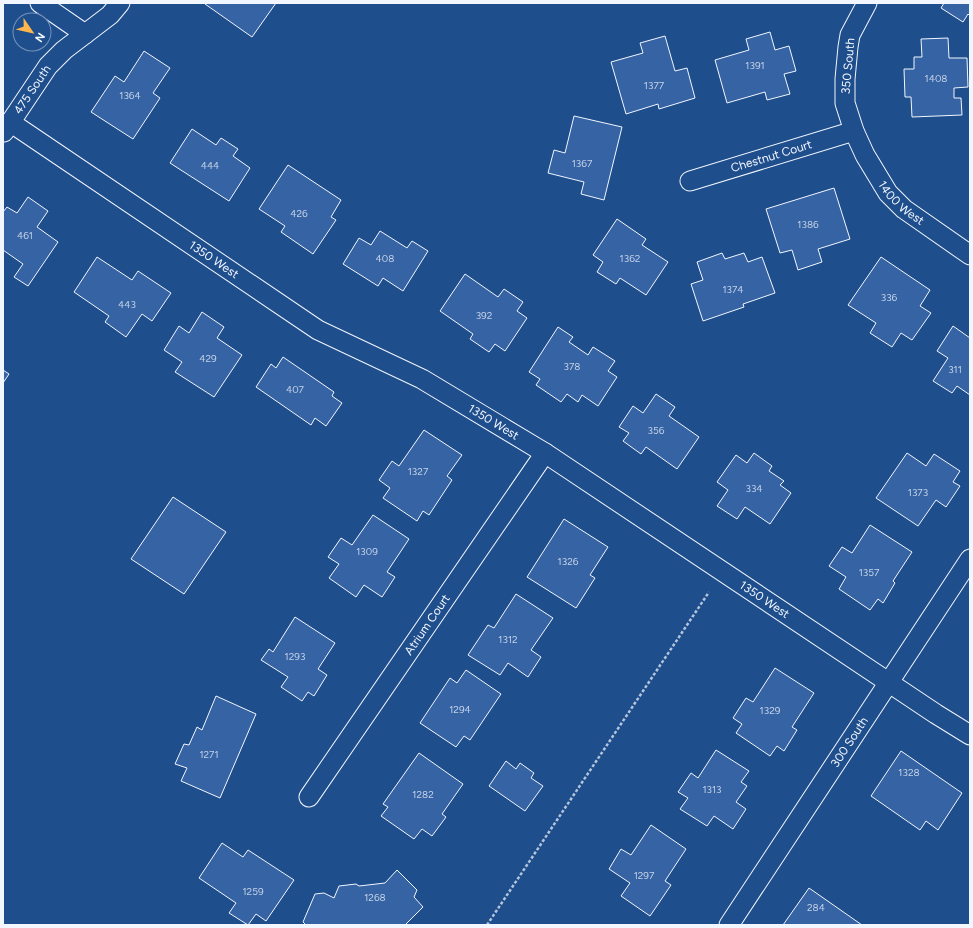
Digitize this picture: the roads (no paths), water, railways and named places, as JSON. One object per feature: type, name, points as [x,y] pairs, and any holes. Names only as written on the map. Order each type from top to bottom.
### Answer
[{"type":"street","points":[[40,3],[84,34]]},
{"type":"street","name":"475 South","points":[[7,128],[48,66],[64,50],[110,15],[120,3]]},
{"type":"street","name":"350 South","points":[[854,131],[845,103],[845,78],[848,47],[850,35],[867,3]]},
{"type":"street","name":"1350 West","points":[[7,128],[318,330],[422,379],[545,453],[889,683],[970,735]]},
{"type":"street","name":"Chestnut Court","points":[[690,181],[854,131]]},
{"type":"street","name":"1400 West","points":[[854,131],[865,155],[888,193],[904,209],[970,255]]},
{"type":"street","name":"Atrium Court","points":[[309,797],[545,453]]},
{"type":"street","name":"300 South","points":[[729,925],[970,560]]}]
